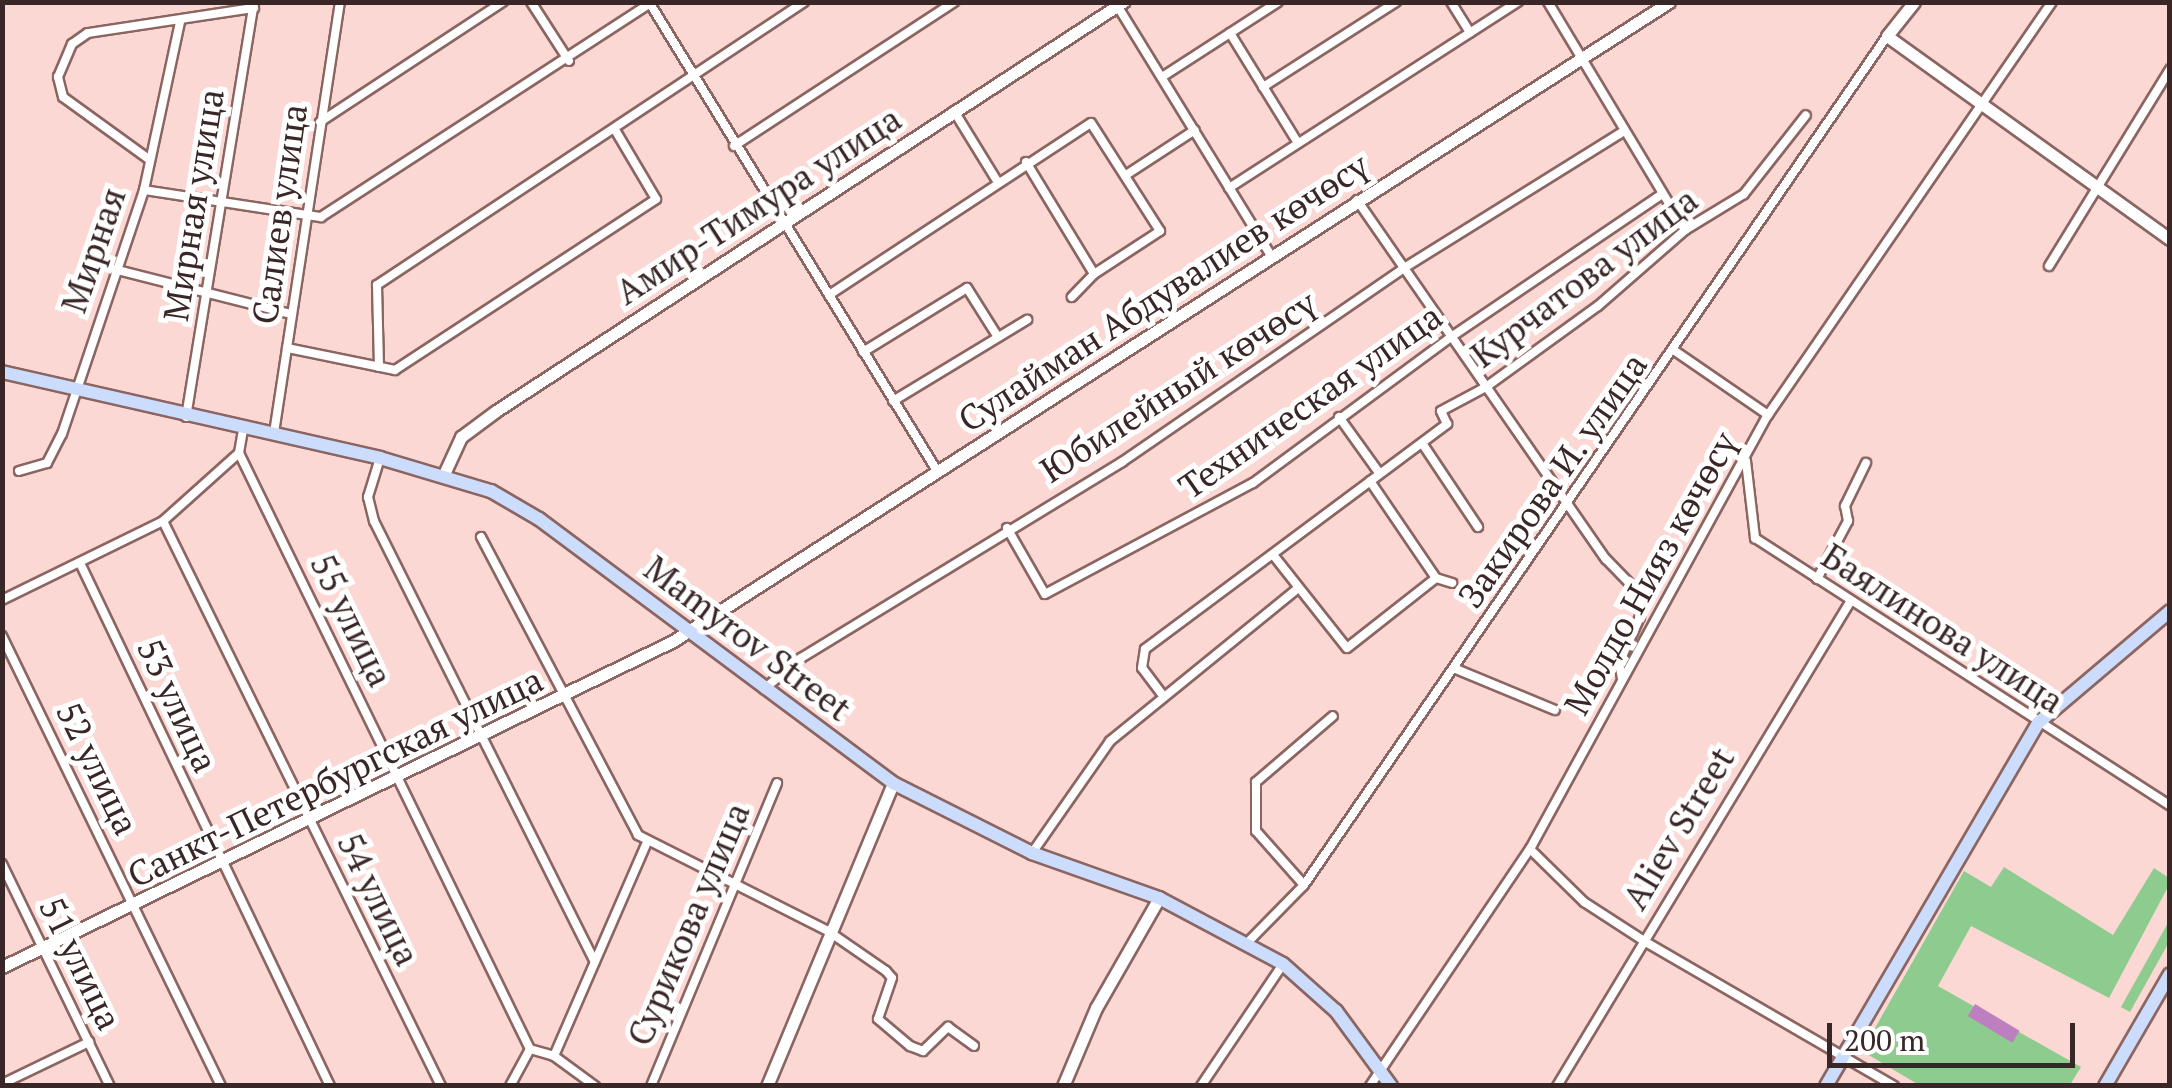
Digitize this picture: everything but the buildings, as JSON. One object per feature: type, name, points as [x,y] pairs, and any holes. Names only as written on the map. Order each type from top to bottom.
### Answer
[{"type":"main road","name":"Mamyrov Street","points":[[2,372],[444,474],[514,503],[893,784],[1032,853],[1159,898],[1283,964],[1336,1010],[1391,1086]]},
{"type":"main road","points":[[1826,1086],[2038,723],[2170,611]]},
{"type":"main road","points":[[2105,1086],[2170,974]]},
{"type":"street","points":[[320,122],[503,2]]},
{"type":"street","points":[[532,2],[569,61]]},
{"type":"street","points":[[379,367],[376,285],[804,2]]},
{"type":"street","points":[[734,146],[954,2]]},
{"type":"street","points":[[1162,77],[1278,2]]},
{"type":"street","points":[[1263,87],[1396,2]]},
{"type":"street","points":[[1451,2],[1470,33]]},
{"type":"street","points":[[1229,188],[1518,2]]},
{"type":"street","points":[[1548,2],[1685,230]]},
{"type":"street","name":"Сулайман Абдувалиев көчөсү","points":[[688,629],[1582,55],[1648,8],[1669,2]]},
{"type":"street","points":[[1914,2],[1886,36],[1978,106],[2170,239]]},
{"type":"street","name":"Молдо Нияз көчөсү","points":[[1370,1086],[1530,849],[1768,416],[2052,2]]},
{"type":"street","points":[[144,190],[321,217],[569,61],[650,3],[734,146],[936,470]]},
{"type":"street","name":"Салиев улица","points":[[274,433],[320,122],[342,4]]},
{"type":"street","points":[[1119,4],[1271,256]]},
{"type":"street","name":"Амир-Тимура улица","points":[[444,474],[461,436],[781,221],[1119,4]]},
{"type":"street","points":[[150,160],[63,96],[58,77],[72,44],[88,33],[180,22],[254,6]]},
{"type":"street","name":"Мирная улица","points":[[186,417],[254,6]]},
{"type":"street","name":"Мирная","points":[[19,471],[47,463],[75,391],[144,190],[180,22]]},
{"type":"street","points":[[1230,34],[1298,143]]},
{"type":"street","name":"Закирова И. улица","points":[[1247,943],[1304,885],[1675,350],[1886,36]]},
{"type":"street","points":[[2050,266],[2170,68]]},
{"type":"street","points":[[954,110],[997,181]]},
{"type":"street","name":"Курчатова улица","points":[[1161,694],[1142,668],[1145,650],[1447,424],[1441,410],[1486,388],[1598,306],[1685,230],[1744,194],[1806,115]]},
{"type":"street","points":[[829,295],[997,181],[1091,123],[1160,231],[1094,274],[1072,297]]},
{"type":"street","points":[[288,348],[395,370],[656,198],[614,128]]},
{"type":"street","points":[[1126,175],[1194,130]]},
{"type":"street","name":"Юбилейный көчөсү","points":[[764,689],[800,658],[1007,528],[1122,462],[1404,268],[1624,131]]},
{"type":"street","points":[[1026,162],[1094,274]]},
{"type":"street","name":"Техническая улица","points":[[1007,528],[1045,594],[1253,483],[1451,337],[1661,194]]},
{"type":"street","points":[[1357,200],[1566,503],[1638,592],[1640,617],[1619,663],[1622,681]]},
{"type":"street","points":[[114,270],[290,314]]},
{"type":"street","points":[[863,352],[967,288],[998,337]]},
{"type":"street","points":[[893,401],[1027,320]]},
{"type":"street","points":[[1675,350],[1768,416]]},
{"type":"street","points":[[1340,417],[1380,474]]},
{"type":"street","points":[[2,600],[163,521],[239,453],[243,430]]},
{"type":"street","points":[[1422,443],[1478,527]]},
{"type":"street","name":"55 улица","points":[[239,453],[530,1049]]},
{"type":"street","points":[[380,458],[368,497],[374,522],[595,962]]},
{"type":"street","name":"Баялинова улица","points":[[1746,460],[1754,538],[2170,804]]},
{"type":"street","points":[[1816,579],[1848,521],[1845,506],[1866,463]]},
{"type":"street","points":[[1370,482],[1436,578],[1452,583]]},
{"type":"street","name":"54 улица","points":[[163,521],[441,1086]]},
{"type":"street","points":[[481,538],[564,698],[648,842],[828,931],[890,974],[878,1020],[918,1050],[948,1027],[974,1046]]},
{"type":"street","points":[[1274,556],[1347,648],[1436,578]]},
{"type":"street","name":"53 улица","points":[[80,563],[330,1086]]},
{"type":"street","points":[[1032,853],[1110,741],[1161,694],[1298,588]]},
{"type":"street","name":"Aliev Street","points":[[1557,1086],[1850,602]]},
{"type":"street","name":"Санкт-Петербургская улица","points":[[2,967],[483,738],[688,629]]},
{"type":"street","name":"52 улица","points":[[2,636],[222,1086]]},
{"type":"street","points":[[1456,669],[1555,710]]},
{"type":"street","points":[[1304,885],[1256,832],[1256,782],[1333,716]]},
{"type":"street","name":"Сурикова улица","points":[[650,1086],[776,783]]},
{"type":"street","points":[[767,1086],[828,931],[893,784]]},
{"type":"street","points":[[554,1056],[648,842]]},
{"type":"street","points":[[1530,849],[1584,902],[1894,1086]]},
{"type":"street","name":"51 улица","points":[[3,868],[110,1086]]},
{"type":"street","points":[[1063,1086],[1096,1008],[1159,898]]},
{"type":"street","points":[[1201,1086],[1283,964]]},
{"type":"street","points":[[2,1084],[89,1042]]},
{"type":"street","points":[[510,1086],[530,1049],[554,1056],[595,1086]]},
{"type":"green space","points":[[2004,867],[2113,935],[2154,868],[2169,878],[2169,885],[2109,998],[1971,926],[1938,986],[2081,1067],[2070,1085],[1919,1085],[1862,1051],[1964,871],[1991,887]]},
{"type":"green space","points":[[2169,921],[2169,942],[2130,1012],[2121,1007]]},
{"type":"shaded area","points":[[1975,1004],[2020,1031],[2012,1043],[1968,1016]]}]
